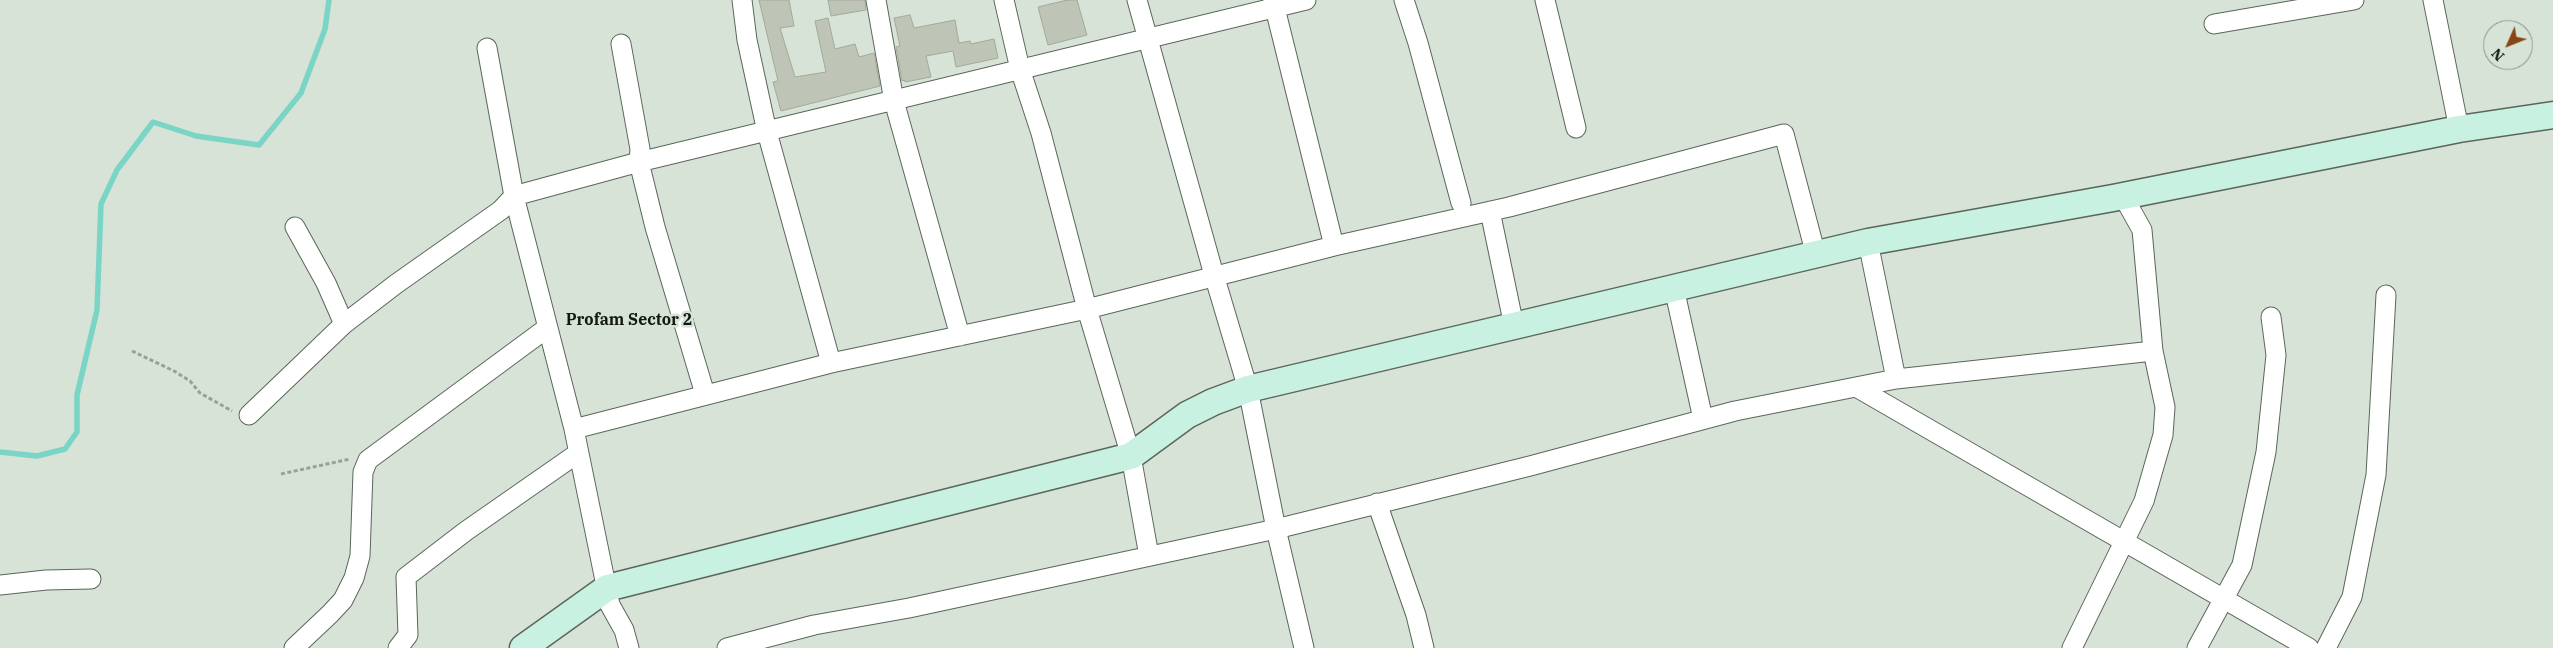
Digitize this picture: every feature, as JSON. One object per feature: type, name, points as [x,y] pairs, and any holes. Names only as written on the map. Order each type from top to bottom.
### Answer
[{"type":"main road","points":[[523,648],[607,588],[1131,456],[1187,415],[1212,402],[1248,389],[1868,242],[2123,196],[2458,129],[2553,115]]},
{"type":"street","points":[[742,0],[747,40],[767,132],[831,363]]},
{"type":"street","points":[[876,0],[894,101],[960,336]]},
{"type":"street","points":[[1004,0],[1020,69],[1041,133],[1087,309],[1131,456],[1149,556]]},
{"type":"street","points":[[1137,0],[1248,389],[1276,529],[1304,648]]},
{"type":"street","points":[[249,415],[344,324],[501,210],[514,196],[639,162],[1148,39],[1274,4],[1306,0]]},
{"type":"street","points":[[1404,0],[1418,43],[1461,203]]},
{"type":"street","points":[[1545,0],[1576,128]]},
{"type":"street","points":[[2214,24],[2354,0]]},
{"type":"street","points":[[2433,0],[2458,129]]},
{"type":"street","points":[[1274,4],[1334,246]]},
{"type":"street","points":[[621,44],[640,149],[639,162],[655,227],[705,394]]},
{"type":"street","points":[[487,48],[514,196],[574,429],[610,605],[624,630],[629,648]]},
{"type":"street","points":[[574,429],[831,363],[1087,309],[1214,275],[1490,211],[1784,134],[1816,254]]},
{"type":"street","points":[[2072,648],[2144,501],[2163,435],[2165,407],[2153,351],[2142,230],[2123,196]]},
{"type":"street","points":[[1490,211],[1514,326]]},
{"type":"street","points":[[294,227],[326,283],[344,324]]},
{"type":"street","points":[[1868,242],[1896,379]]},
{"type":"street","points":[[1674,288],[1703,419]]},
{"type":"street","points":[[2326,648],[2352,597],[2376,475],[2386,295]]},
{"type":"street","points":[[2197,648],[2242,565],[2266,452],[2276,355],[2271,316]]},
{"type":"street","points":[[294,648],[342,600],[354,578],[360,556],[363,472],[368,460],[547,328]]},
{"type":"street","points":[[727,648],[814,625],[909,608],[1276,529],[1530,466],[1735,410],[1896,379],[2153,351]]},
{"type":"street","points":[[1856,387],[2309,648]]},
{"type":"street","points":[[398,648],[408,635],[406,577],[466,531],[578,453]]},
{"type":"street","points":[[1377,503],[1416,616],[1424,648]]},
{"type":"street","points":[[0,585],[46,580],[91,579]]},
{"type":"path","points":[[132,351],[174,371],[190,381],[200,393],[215,402],[236,413],[249,415]]},
{"type":"path","points":[[281,474],[343,459],[368,460]]},
{"type":"building","points":[[759,0],[789,0],[794,26],[780,28],[795,77],[826,72],[815,21],[828,18],[835,49],[855,44],[859,57],[874,53],[880,86],[781,111],[773,82],[778,81]]},
{"type":"building","points":[[828,0],[865,0],[866,10],[831,16]]},
{"type":"building","points":[[1067,0],[1077,0],[1087,35],[1048,45],[1038,7]]},
{"type":"building","points":[[910,15],[914,28],[955,20],[959,43],[970,41],[971,44],[994,39],[998,58],[956,67],[953,51],[926,56],[931,77],[902,81],[896,47],[900,46],[894,18]]},
{"type":"waterway","points":[[0,452],[37,456],[65,449],[77,432],[77,395],[97,310],[101,204],[117,170],[153,122],[196,136],[259,145],[301,93],[325,29],[329,0]]},
{"type":"district","name":"Profam Sector 2","points":[[629,320]]}]
